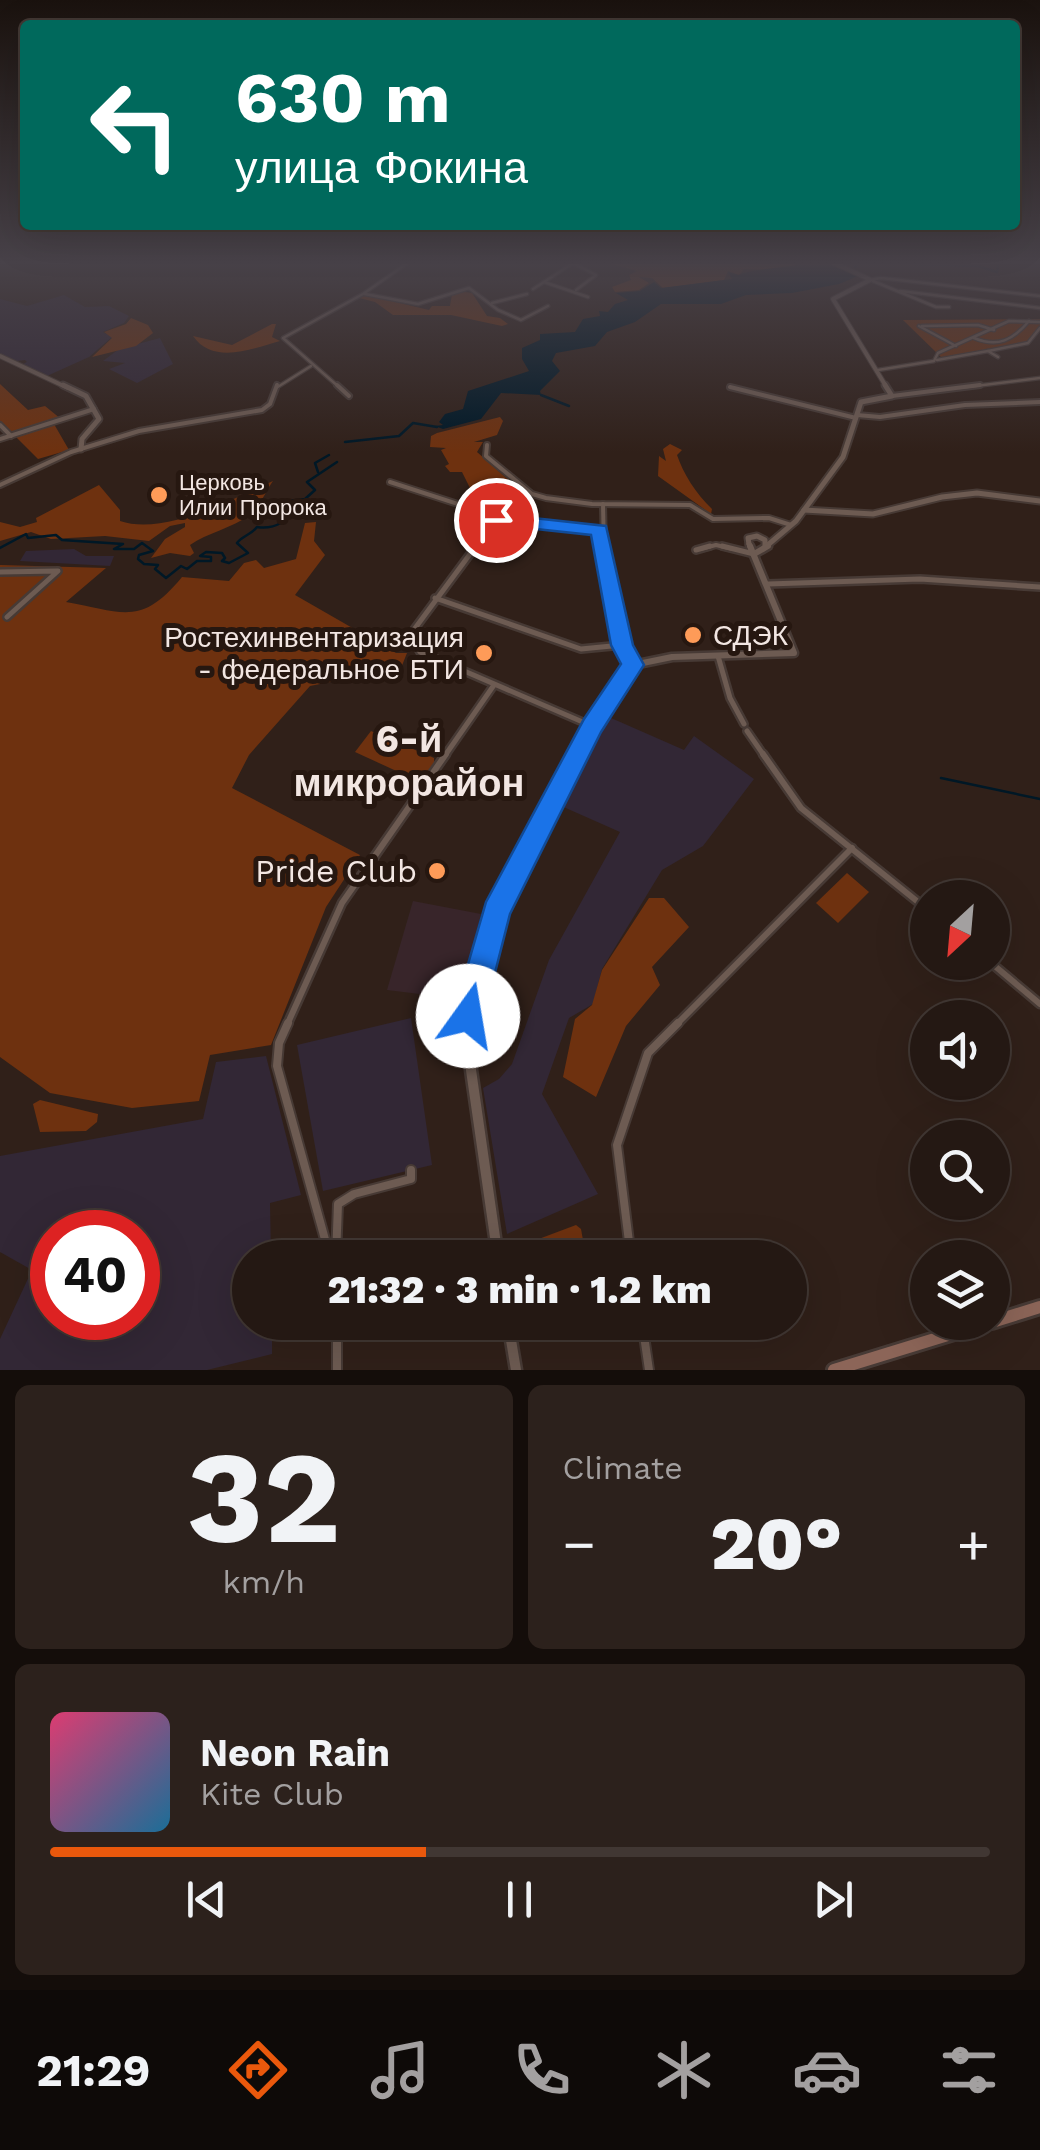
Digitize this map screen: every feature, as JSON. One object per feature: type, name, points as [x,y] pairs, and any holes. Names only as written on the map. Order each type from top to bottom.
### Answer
[{"type":"main road","points":[[1010,1316],[1040,1307]]},
{"type":"main road","points":[[834,1370],[932,1340]]},
{"type":"street","points":[[305,326],[283,338],[349,396]]},
{"type":"street","points":[[850,326],[892,396]]},
{"type":"street","points":[[969,348],[933,336],[920,326],[978,326],[994,330]]},
{"type":"street","points":[[934,361],[938,353],[1001,326]]},
{"type":"street","points":[[974,338],[988,344],[1014,339],[1025,326]]},
{"type":"street","points":[[878,370],[1028,342],[1040,328]]},
{"type":"street","points":[[988,352],[998,357]]},
{"type":"street","points":[[0,356],[86,396],[98,419],[82,439],[80,450]]},
{"type":"street","points":[[0,485],[80,450],[164,424],[186,424],[262,410],[270,404],[278,384],[312,366]]},
{"type":"street","points":[[754,554],[792,525],[844,455],[862,401],[1040,378]]},
{"type":"street","points":[[730,387],[878,418],[965,404],[1020,406],[1040,402]]},
{"type":"street","points":[[0,439],[94,409]]},
{"type":"street","points":[[0,424],[11,436]]},
{"type":"street","points":[[487,444],[486,456],[532,494],[603,504],[690,505],[713,520],[772,518],[792,525]]},
{"type":"street","points":[[390,482],[498,517],[600,530]]},
{"type":"street","points":[[804,510],[873,514],[942,497],[978,493],[1040,501]]},
{"type":"street","points":[[603,504],[600,530],[622,645],[632,665]]},
{"type":"street","points":[[498,517],[412,628],[415,646],[494,685],[592,726]]},
{"type":"street","points":[[752,518],[792,525]]},
{"type":"street","points":[[779,523],[783,533]]},
{"type":"street","points":[[495,1240],[476,1127],[468,1016],[496,912],[592,726],[632,665],[661,658],[794,652],[749,544],[751,536],[783,533]]},
{"type":"street","points":[[762,537],[763,546]]},
{"type":"street","points":[[749,544],[763,546]]},
{"type":"street","points":[[696,550],[716,545],[754,554]]},
{"type":"street","points":[[0,572],[58,571],[6,616]]},
{"type":"street","points":[[768,584],[906,579],[1040,588]]},
{"type":"street","points":[[436,598],[581,648],[622,645]]},
{"type":"street","points":[[718,656],[730,698],[745,727],[801,808],[910,895]]},
{"type":"street","points":[[325,1240],[277,1066],[279,1044],[342,903],[494,685]]},
{"type":"street","points":[[629,1240],[616,1144],[648,1053],[852,848]]},
{"type":"street","points":[[1010,979],[1040,1004]]},
{"type":"street","points":[[337,1240],[338,1204],[354,1194],[411,1179],[410,1170]]},
{"type":"street","points":[[337,1340],[337,1370]]},
{"type":"street","points":[[511,1340],[516,1370]]},
{"type":"street","points":[[645,1340],[649,1370]]},
{"type":"shaded area","points":[[0,326],[117,326],[103,332],[112,337],[89,357],[47,376],[21,365],[25,360],[0,354]]},
{"type":"shaded area","points":[[121,326],[149,326],[153,333],[136,346],[92,357],[112,338],[104,332]]},
{"type":"shaded area","points":[[268,326],[275,326],[272,337],[280,341],[245,351],[222,352],[201,345],[193,336],[232,345]]},
{"type":"shaded area","points":[[909,326],[1040,326],[1025,344],[943,359]]},
{"type":"shaded area","points":[[160,338],[173,364],[137,383],[109,369],[125,363],[103,361],[119,349]]},
{"type":"shaded area","points":[[0,384],[28,410],[45,406],[61,419],[54,424],[69,450],[38,459],[0,421]]},
{"type":"shaded area","points":[[500,417],[503,421],[497,435],[474,442],[483,442],[477,452],[521,491],[518,496],[502,497],[470,488],[462,472],[450,472],[445,466],[449,464],[441,450],[446,448],[430,447],[431,436],[437,433]]},
{"type":"shaded area","points":[[670,444],[682,450],[677,455],[683,469],[712,509],[711,514],[658,476],[659,456],[666,461],[663,449]]},
{"type":"shaded area","points":[[273,481],[250,515],[190,545],[194,553],[190,556],[170,553],[151,558],[165,539],[185,527],[185,523],[170,526],[149,541],[105,536],[51,539],[31,532],[0,541],[0,522],[20,527],[37,522],[36,518],[99,485],[120,510],[120,521],[157,524],[219,506]]},
{"type":"shaded area","points":[[316,522],[314,541],[325,555],[295,595],[396,653],[407,653],[401,668],[310,686],[249,755],[232,788],[360,855],[326,907],[271,1045],[210,1055],[199,1101],[132,1108],[50,1093],[0,1057],[0,565],[106,568],[66,602],[130,612],[155,603],[182,577],[229,581],[244,563],[256,560],[264,568],[296,559],[305,523]]},
{"type":"shaded area","points":[[74,549],[86,556],[114,556],[110,566],[20,561],[26,551]]},
{"type":"shaded area","points":[[602,714],[684,750],[694,736],[754,779],[703,846],[662,870],[602,969],[593,1004],[569,1018],[542,1094],[598,1194],[507,1234],[483,1088],[499,1079],[512,1064],[549,960],[620,832],[559,805]]},
{"type":"shaded area","points":[[371,731],[434,758],[434,764],[423,778],[416,780],[355,752]]},
{"type":"shaded area","points":[[847,873],[869,892],[838,923],[816,903]]},
{"type":"shaded area","points":[[649,898],[664,898],[689,927],[652,967],[660,985],[626,1026],[596,1097],[563,1077],[575,1019],[592,1005],[602,970]]},
{"type":"shaded area","points":[[413,901],[481,914],[460,999],[387,990]]},
{"type":"shaded area","points":[[411,1018],[432,1165],[323,1191],[297,1045]]},
{"type":"shaded area","points":[[266,1056],[301,1195],[270,1203],[271,1240],[232,1240],[232,1340],[272,1340],[272,1354],[207,1370],[0,1370],[0,1339],[30,1274],[30,1340],[160,1340],[160,1210],[30,1210],[30,1269],[0,1252],[0,1156],[203,1119],[216,1062]]},
{"type":"shaded area","points":[[40,1100],[98,1114],[97,1122],[86,1131],[40,1132],[33,1104]]},
{"type":"shaded area","points":[[576,1225],[583,1240],[536,1240]]},
{"type":"water","points":[[579,326],[624,326],[607,332],[595,346],[556,353],[552,361],[560,371],[540,391],[541,395],[501,393],[481,419],[443,429],[435,426],[443,425],[439,422],[445,414],[463,409],[468,391],[529,371],[522,359],[522,348],[540,340],[540,334],[575,332]]},
{"type":"waterway","points":[[541,395],[569,406]]},
{"type":"waterway","points":[[345,442],[399,436],[413,423],[437,427]]},
{"type":"waterway","points":[[318,472],[315,463],[329,455]]},
{"type":"waterway","points":[[0,548],[26,534],[28,538],[56,535],[62,540],[123,544],[114,549],[134,549],[142,543],[153,551],[139,555],[138,559],[144,564],[158,565],[155,569],[166,578],[181,566],[187,569],[197,561],[211,561],[211,557],[200,556],[206,552],[222,553],[222,561],[229,563],[248,553],[239,541],[257,527],[270,527],[287,519],[300,505],[288,501],[305,499],[315,490],[307,482],[337,462]]},
{"type":"waterway","points":[[941,778],[1040,799]]},
{"type":"place","name":"Церковь Илии Пророка","points":[[159,495]]},
{"type":"place","name":"СДЭК","points":[[693,635]]},
{"type":"place","name":"Ростехинвентаризация - федеральное БТИ","points":[[484,653]]},
{"type":"place","name":"Pride Club","points":[[437,871]]},
{"type":"district","name":"6-й микрорайон","points":[[409,761]]},
{"type":"route","points":[[468,1016],[496,912],[592,726],[632,665],[622,645],[600,530],[498,517],[496,520]]}]
